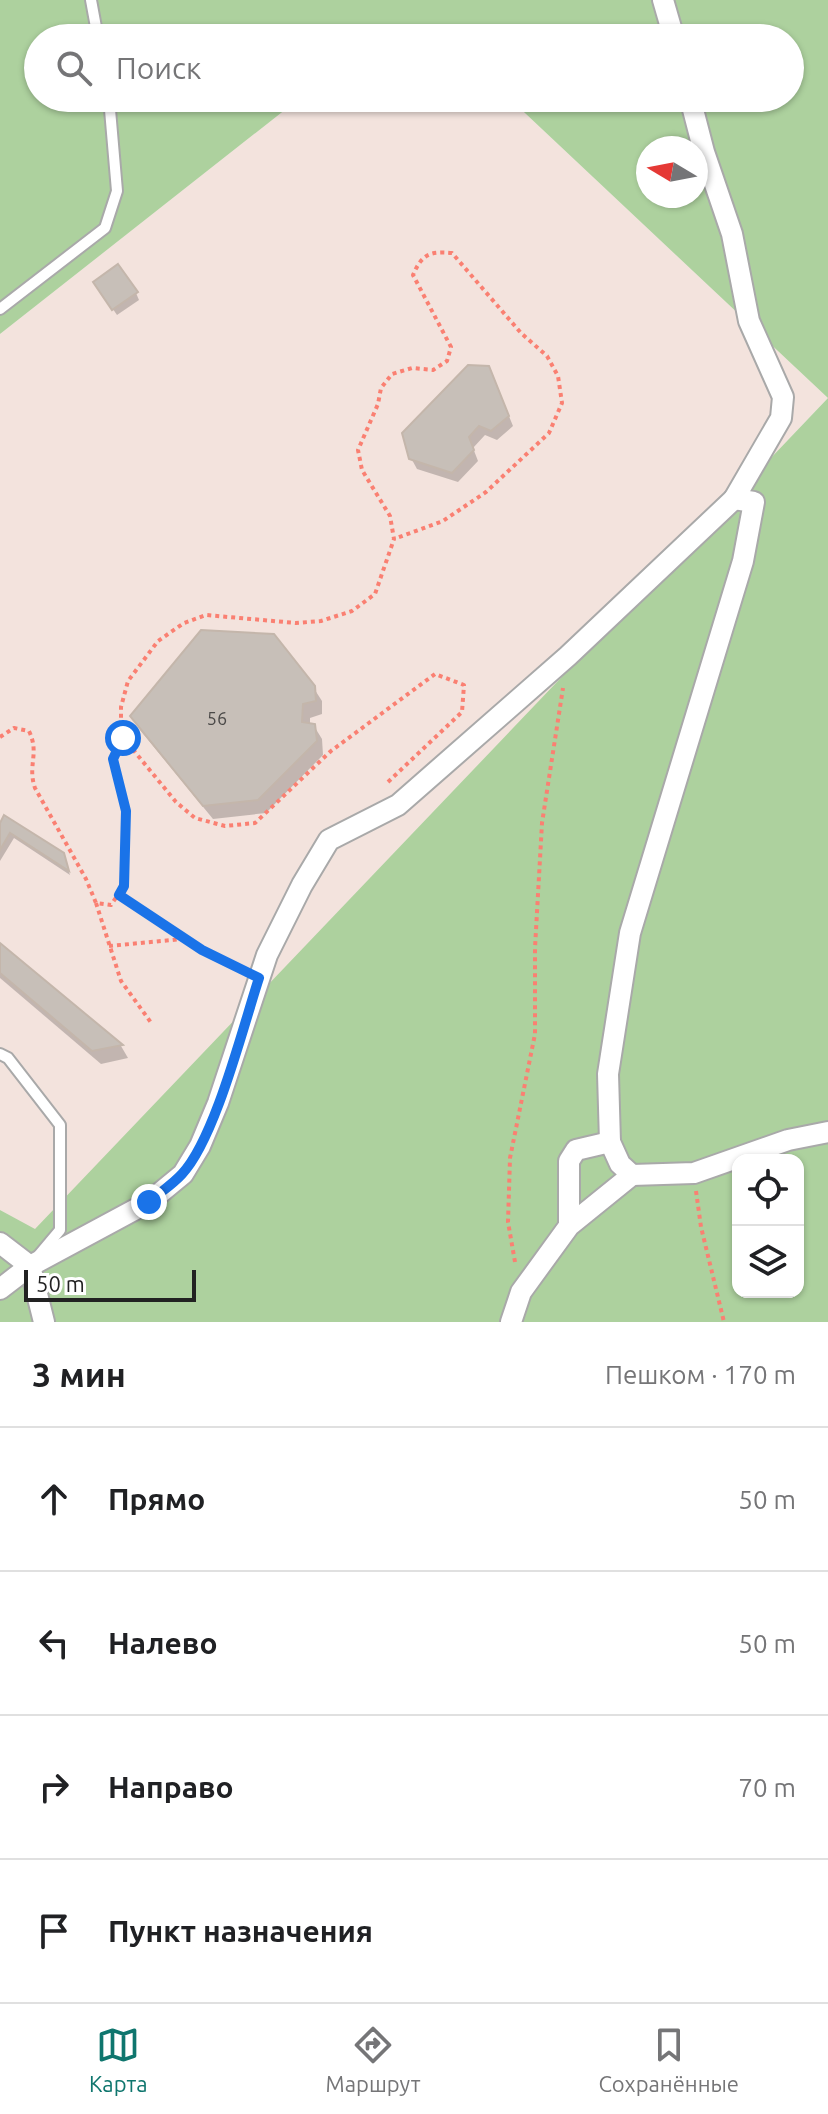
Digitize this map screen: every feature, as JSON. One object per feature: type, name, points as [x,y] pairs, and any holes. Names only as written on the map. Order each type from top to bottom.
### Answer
[{"type":"street","points":[[663,0],[670,24]]},
{"type":"street","points":[[0,1289],[30,1266],[149,1202],[183,1174],[200,1146],[218,1103],[267,955],[329,840],[398,805],[568,656],[734,499],[781,418],[783,397],[749,321],[732,234],[694,112]]},
{"type":"street","points":[[632,1175],[620,1164],[610,1142],[608,1074],[630,933],[743,561],[754,502],[734,499]]},
{"type":"street","points":[[511,1322],[521,1292],[569,1226],[632,1175],[694,1173],[788,1140],[828,1132]]},
{"type":"street","points":[[569,1226],[569,1161],[576,1150],[610,1142]]},
{"type":"street","points":[[0,1243],[30,1266],[44,1322]]},
{"type":"lane","points":[[91,0],[95,24]]},
{"type":"lane","points":[[0,309],[105,228],[117,191],[110,112]]},
{"type":"lane","points":[[3,1054],[60,1125],[60,1230],[30,1266]]},
{"type":"path","points":[[383,787],[462,712],[464,685],[435,674],[331,751],[255,823],[225,826],[195,818],[176,802],[121,735],[121,707],[128,681],[158,641],[184,623],[206,615],[296,623],[321,621],[352,611],[375,594],[394,539],[390,516],[362,470],[358,450],[378,404],[381,388],[392,374],[412,368],[433,370],[447,361],[451,347],[413,275],[419,261],[435,251],[452,253],[521,333],[547,356],[558,376],[562,403],[549,433],[486,492],[443,521],[394,539]]},
{"type":"path","points":[[521,1292],[508,1222],[510,1158],[535,1034],[535,948],[542,823],[568,656]]},
{"type":"path","points":[[0,737],[14,728],[29,731],[35,743],[30,774],[35,788],[86,879],[121,981],[152,1024]]},
{"type":"path","points":[[96,903],[111,905],[124,886],[126,811],[113,759],[123,738],[143,761]]},
{"type":"path","points":[[119,895],[202,950],[259,978]]},
{"type":"path","points":[[109,946],[185,939]]},
{"type":"path","points":[[694,1173],[701,1227],[724,1322]]},
{"type":"shaded area","points":[[282,112],[524,112],[828,398],[35,1230],[0,1210],[0,334]]},
{"type":"green space","points":[[0,0],[828,0],[828,398],[524,112],[804,112],[804,24],[24,24],[24,112],[282,112],[0,334]]},
{"type":"green space","points":[[828,398],[828,1322],[0,1322],[0,1210],[35,1229]]},
{"type":"building","points":[[118,264],[138,292],[112,310],[93,282]]},
{"type":"building","points":[[468,365],[489,366],[509,416],[491,431],[479,426],[469,437],[474,450],[452,473],[409,459],[402,433]]},
{"type":"building","points":[[201,630],[274,634],[315,686],[316,701],[303,704],[302,722],[315,724],[317,741],[258,800],[203,806],[130,716]]},
{"type":"building","points":[[4,815],[64,853],[69,871],[10,833],[0,850],[0,823]]},
{"type":"building","points":[[0,943],[123,1045],[92,1051],[0,973]]},
{"type":"route","points":[[123,738],[113,759],[126,811],[124,886],[119,895],[202,950],[259,978],[218,1103],[200,1146],[183,1174],[149,1202]]}]
